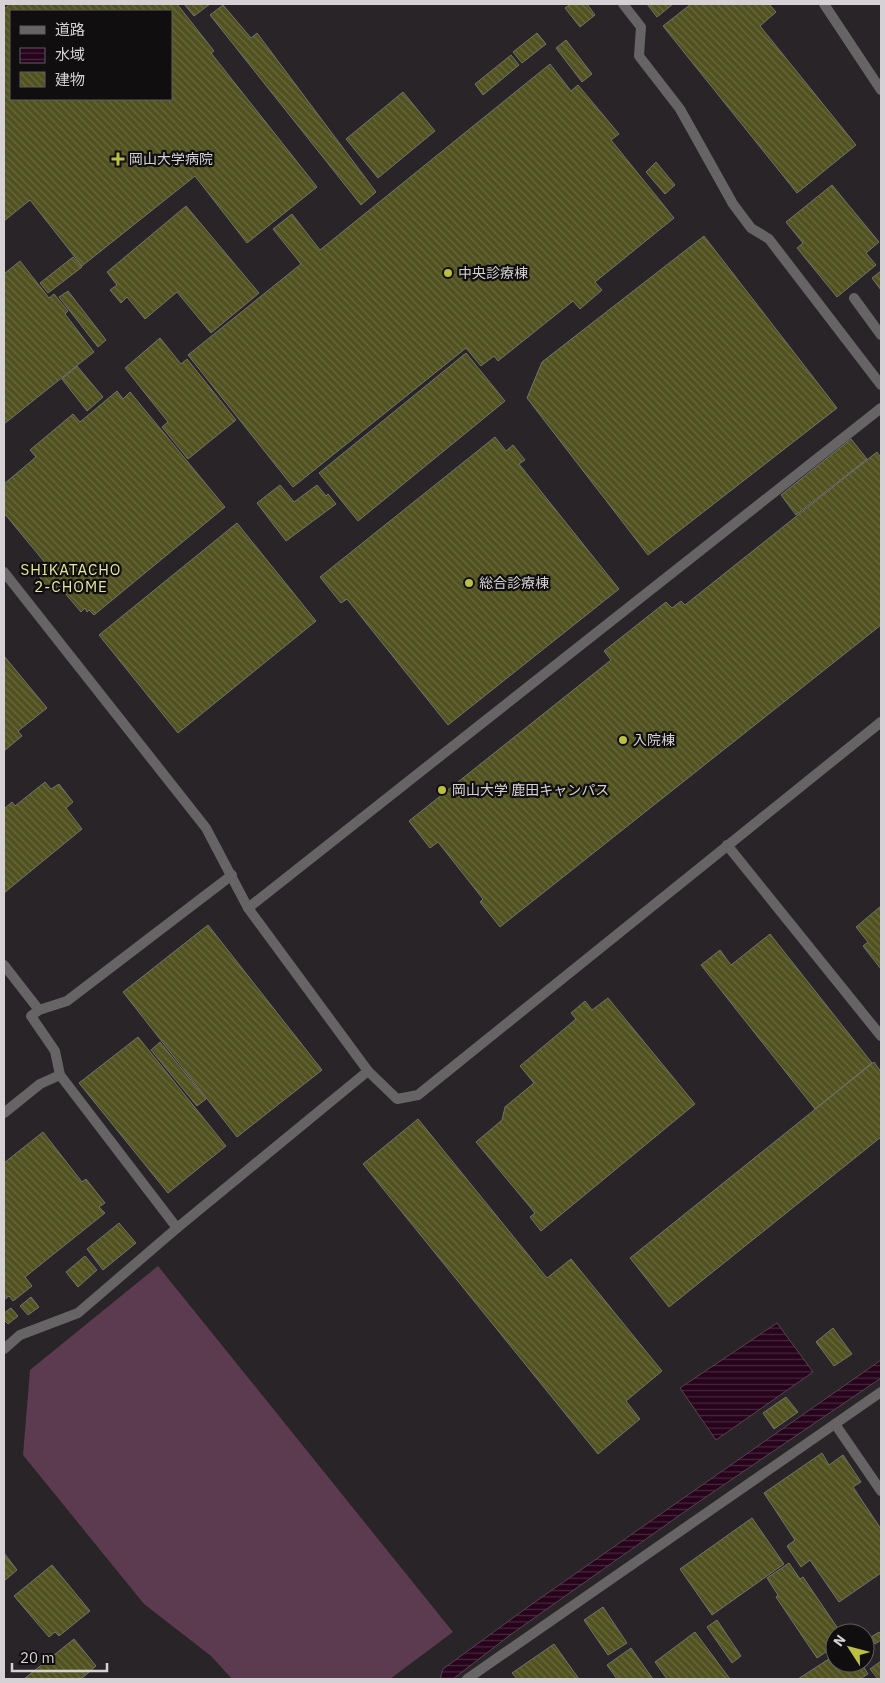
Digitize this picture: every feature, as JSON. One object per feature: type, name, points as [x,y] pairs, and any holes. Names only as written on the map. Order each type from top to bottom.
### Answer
[{"type":"street","points":[[623,4],[641,27],[639,56],[680,109],[733,204],[751,228],[769,239],[881,385]]},
{"type":"street","points":[[824,4],[881,90]]},
{"type":"street","points":[[854,298],[881,335]]},
{"type":"street","points":[[248,908],[881,408]]},
{"type":"street","points":[[4,572],[206,828],[248,908],[368,1071],[397,1099],[418,1095],[881,722]]},
{"type":"street","points":[[727,845],[881,1036]]},
{"type":"street","points":[[177,1228],[60,1075],[55,1051],[31,1016],[39,1010],[67,1001],[232,875]]},
{"type":"street","points":[[4,965],[39,1010]]},
{"type":"street","points":[[4,1349],[20,1335],[78,1313],[177,1228],[368,1071]]},
{"type":"street","points":[[4,1113],[40,1084],[60,1075]]},
{"type":"street","points":[[467,1679],[881,1392]]},
{"type":"street","points":[[836,1424],[881,1491]]},
{"type":"shaded area","points":[[158,1266],[453,1632],[390,1679],[232,1679],[211,1656],[144,1604],[23,1455],[30,1370]]},
{"type":"water","points":[[777,1323],[813,1372],[716,1440],[680,1388]]},
{"type":"water","points":[[881,1360],[881,1378],[697,1503],[510,1635],[453,1679],[440,1679],[443,1669],[532,1604]]},
{"type":"building","points":[[10,4],[177,4],[214,51],[211,53],[317,187],[247,243],[195,176],[82,266],[30,200],[4,221],[4,9]]},
{"type":"building","points":[[184,4],[210,4],[194,16]]},
{"type":"building","points":[[571,4],[587,4],[595,15],[580,27],[565,8]]},
{"type":"building","points":[[647,4],[673,4],[657,17]]},
{"type":"building","points":[[691,4],[769,4],[776,12],[760,26],[856,145],[797,193],[663,26]]},
{"type":"building","points":[[223,5],[251,38],[257,33],[376,192],[361,205],[210,15]]},
{"type":"building","points":[[537,33],[546,44],[522,63],[513,52]]},
{"type":"building","points":[[566,40],[592,74],[582,82],[556,48]]},
{"type":"building","points":[[511,55],[519,65],[483,95],[475,84]]},
{"type":"building","name":"中央診療棟","points":[[550,64],[571,91],[578,85],[619,134],[611,140],[674,218],[595,282],[602,290],[580,309],[573,301],[498,361],[494,356],[481,366],[466,348],[293,487],[188,355],[301,264],[273,229],[292,214],[320,250]]},
{"type":"building","points":[[403,92],[435,131],[378,178],[346,139]]},
{"type":"building","points":[[656,162],[675,185],[665,194],[646,172]]},
{"type":"building","points":[[832,185],[879,242],[866,253],[876,265],[837,297],[797,248],[803,243],[786,222]]},
{"type":"building","points":[[186,206],[259,293],[211,333],[177,292],[145,319],[127,297],[121,303],[110,290],[117,285],[107,272]]},
{"type":"building","points":[[704,236],[837,408],[648,555],[527,398],[542,362]]},
{"type":"building","points":[[73,257],[82,267],[48,293],[40,283]]},
{"type":"building","points":[[20,261],[49,298],[54,294],[68,311],[65,314],[94,352],[4,424],[4,274]]},
{"type":"building","points":[[881,271],[881,290],[872,278]]},
{"type":"building","points":[[68,291],[106,340],[98,347],[59,297]]},
{"type":"building","points":[[160,338],[181,364],[187,359],[236,420],[188,459],[162,427],[168,422],[125,368]]},
{"type":"building","points":[[466,353],[505,401],[358,521],[319,473]]},
{"type":"building","points":[[77,366],[103,397],[87,411],[62,379]]},
{"type":"building","points":[[117,391],[123,399],[130,392],[225,507],[94,615],[89,610],[87,612],[85,608],[81,612],[59,586],[52,592],[37,574],[47,565],[4,513],[4,484],[36,457],[30,450],[73,414],[80,422]]},
{"type":"building","name":"総合診療棟","points":[[495,437],[506,451],[513,445],[525,460],[519,464],[619,589],[448,725],[347,599],[341,603],[320,577]]},
{"type":"building","points":[[851,439],[867,459],[796,515],[781,495]]},
{"type":"building","name":"入院棟","points":[[877,452],[881,458],[881,625],[500,927],[480,902],[483,899],[438,842],[430,848],[409,821],[611,660],[604,651],[666,602],[672,608],[681,601],[685,605]]},
{"type":"building","points":[[280,485],[294,502],[317,485],[336,504],[286,541],[257,503]]},
{"type":"building","points":[[237,523],[316,621],[178,733],[99,635]]},
{"type":"building","points":[[4,656],[47,708],[18,731],[22,736],[4,751]]},
{"type":"building","points":[[45,782],[51,789],[59,784],[73,802],[66,808],[82,829],[4,893],[4,809],[12,802],[15,806]]},
{"type":"building","points":[[881,906],[881,969],[863,946],[868,942],[856,927]]},
{"type":"building","points":[[208,925],[322,1070],[237,1137],[123,992]]},
{"type":"building","points":[[770,934],[872,1063],[815,1109],[701,965],[720,950],[731,965]]},
{"type":"building","points":[[608,998],[695,1104],[541,1231],[530,1217],[535,1213],[476,1142],[502,1120],[505,1107],[534,1083],[520,1066],[576,1019],[571,1013],[585,1001],[592,1010]]},
{"type":"building","points":[[138,1037],[226,1146],[168,1193],[79,1083]]},
{"type":"building","points":[[160,1042],[206,1099],[197,1106],[151,1050]]},
{"type":"building","points":[[874,1062],[881,1072],[881,1137],[669,1307],[630,1258]]},
{"type":"building","points":[[418,1119],[547,1278],[571,1259],[662,1371],[626,1401],[640,1419],[598,1454],[363,1164]]},
{"type":"building","points":[[43,1132],[82,1182],[86,1179],[105,1203],[99,1207],[105,1213],[25,1277],[32,1286],[13,1301],[9,1296],[4,1300],[4,1163]]},
{"type":"building","points":[[119,1223],[136,1243],[103,1270],[87,1249]]},
{"type":"building","points":[[85,1256],[97,1270],[78,1287],[66,1272]]},
{"type":"building","points":[[31,1297],[39,1307],[28,1315],[20,1306]]},
{"type":"building","points":[[11,1308],[18,1316],[8,1324],[4,1320],[4,1313]]},
{"type":"building","points":[[833,1328],[852,1354],[834,1366],[816,1342]]},
{"type":"building","points":[[786,1397],[798,1412],[774,1429],[763,1413]]},
{"type":"building","points":[[822,1453],[829,1465],[843,1455],[861,1482],[853,1487],[881,1529],[881,1573],[839,1602],[810,1560],[801,1567],[787,1546],[795,1540],[764,1493]]},
{"type":"building","points":[[752,1518],[784,1564],[712,1615],[680,1569]]},
{"type":"building","points":[[4,1553],[17,1570],[4,1581]]},
{"type":"building","points":[[789,1563],[800,1579],[803,1577],[834,1623],[825,1623],[825,1653],[817,1658],[776,1597],[778,1595],[767,1578]]},
{"type":"building","points":[[52,1565],[90,1611],[59,1636],[55,1632],[49,1637],[14,1596]]},
{"type":"building","points":[[603,1607],[627,1643],[608,1655],[584,1620]]},
{"type":"building","points":[[717,1620],[741,1656],[732,1663],[707,1627]]},
{"type":"building","points":[[695,1632],[730,1679],[667,1679],[655,1662]]},
{"type":"building","points":[[879,1632],[881,1640],[875,1644],[875,1634]]},
{"type":"building","points":[[74,1639],[96,1666],[81,1679],[24,1679]]},
{"type":"building","points":[[554,1644],[579,1679],[517,1679],[512,1673]]},
{"type":"building","points":[[631,1648],[653,1679],[617,1679],[607,1665]]},
{"type":"building","points":[[825,1661],[825,1673],[868,1674],[860,1679],[798,1679]]},
{"type":"building","points":[[881,1661],[881,1679],[878,1679],[873,1673],[875,1673],[875,1665]]},
{"type":"place","name":"岡山大学病院","points":[[118,159]]},
{"type":"place","name":"中央診療棟","points":[[448,273]]},
{"type":"place","name":"総合診療棟","points":[[469,583]]},
{"type":"place","name":"入院棟","points":[[623,740]]},
{"type":"place","name":"岡山大学 鹿田キャンパス","points":[[442,790]]},
{"type":"district","name":"SHIKATACHO 2-CHOME","points":[[71,578]]}]
